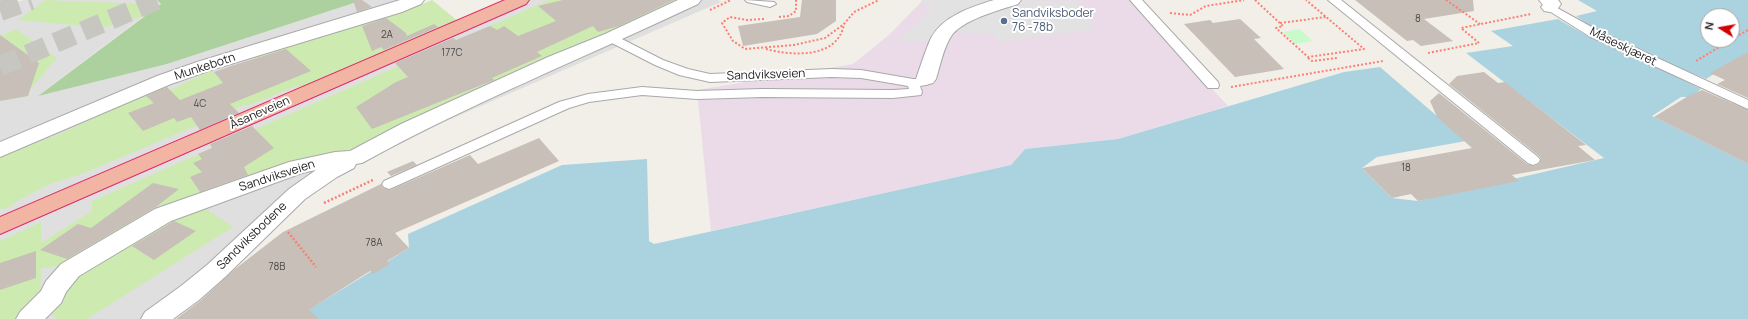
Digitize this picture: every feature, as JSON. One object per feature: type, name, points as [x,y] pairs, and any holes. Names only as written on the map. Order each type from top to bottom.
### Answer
[{"type":"highway","name":"Åsaneveien","points":[[0,226],[520,0]]},
{"type":"street","name":"Munkebotn","points":[[0,150],[164,80],[197,68],[396,8],[415,0]]},
{"type":"street","name":"Sandviksveien","points":[[29,319],[52,296],[55,288],[70,270],[163,215],[298,167],[335,159],[354,158],[408,129],[555,61],[612,38],[692,0]]},
{"type":"street","points":[[920,81],[942,36],[947,30],[961,20],[980,11],[1012,0]]},
{"type":"street","name":"Sandviksbodene","points":[[154,319],[190,293],[216,271],[297,194],[329,172],[354,158]]},
{"type":"lane","points":[[751,0],[770,4]]},
{"type":"lane","points":[[1136,0],[1164,28],[1213,85]]},
{"type":"lane","points":[[1334,0],[1533,160]]},
{"type":"lane","name":"Måseskjæret","points":[[1549,3],[1593,34],[1748,105]]},
{"type":"lane","name":"Sandviksveien","points":[[612,38],[637,54],[661,65],[697,76],[710,78],[832,73],[861,74],[920,81]]},
{"type":"lane","points":[[389,184],[564,105],[588,98],[642,91],[697,95],[762,93],[893,94],[916,92],[920,81]]},
{"type":"path","points":[[758,20],[745,20],[729,16],[722,23],[733,41],[739,47],[749,50],[818,40],[829,36],[844,24],[854,12],[879,0]]},
{"type":"path","points":[[1164,13],[1190,15],[1206,6],[1244,0]]},
{"type":"path","points":[[1255,0],[1280,23]]},
{"type":"path","points":[[1306,0],[1364,49],[1308,57]]},
{"type":"path","points":[[1446,0],[1480,25]]},
{"type":"path","points":[[1280,23],[1326,17]]},
{"type":"path","points":[[1280,23],[1282,26],[1276,28],[1312,61],[1337,58]]},
{"type":"path","points":[[763,48],[791,54],[820,50],[838,39],[843,33],[844,24]]},
{"type":"path","points":[[1700,64],[1694,62],[1718,48]]},
{"type":"path","points":[[320,205],[382,176],[389,184]]},
{"type":"path","points":[[285,229],[316,268]]},
{"type":"shaded area","points":[[24,0],[157,0],[161,3],[39,95],[167,64],[363,0],[418,0],[449,27],[517,0],[718,0],[721,2],[333,170],[143,319],[0,319],[0,6]]},
{"type":"shaded area","name":"Sandviksboder 76 -78b","points":[[921,0],[1080,1],[1094,29],[999,42],[994,34],[967,33],[962,30],[927,42],[898,41],[928,14],[931,8],[922,3]]},
{"type":"shaded area","points":[[923,0],[1130,0],[1228,106],[1118,139],[1025,149],[1011,165],[711,231],[697,90],[853,64],[889,35]]},
{"type":"green space","points":[[46,0],[172,5],[168,9],[103,28],[18,20]]},
{"type":"green space","points":[[157,0],[363,0],[167,64],[38,96],[161,4]]},
{"type":"green space","points":[[432,0],[458,21],[300,88],[297,86],[247,106],[245,105],[82,174],[50,184],[17,201],[8,208],[0,209],[0,157],[59,134],[165,86],[170,90],[212,70],[224,84],[259,54],[281,45],[300,43],[305,39],[401,13]]},
{"type":"green space","points":[[549,0],[681,0],[573,46],[367,145],[294,165],[203,197],[82,263],[41,268],[40,301],[19,319],[0,319],[0,241],[41,222],[41,243],[92,211],[92,201]]},
{"type":"green space","points":[[16,29],[57,58],[30,90],[28,96],[0,101],[0,36]]},
{"type":"green space","points":[[1299,29],[1313,41],[1296,44],[1283,32]]},
{"type":"green space","points":[[203,207],[233,227],[87,319],[58,319],[46,312],[70,289],[67,283],[167,218]]},
{"type":"water","points":[[1578,0],[1748,0],[1748,53],[1706,79],[1677,67],[1675,76],[1701,89],[1691,97],[1681,97],[1652,116],[1748,164],[1748,319],[294,319],[409,248],[408,234],[562,165],[647,159],[649,241],[654,244],[1011,165],[1025,149],[1118,139],[1344,72],[1380,67],[1466,141],[1377,157],[1362,168],[1392,198],[1418,201],[1604,158],[1466,53],[1513,46],[1491,31],[1558,19],[1589,37],[1600,33],[1576,16],[1597,11]]},
{"type":"building","points":[[353,0],[362,0],[372,7],[357,12]]},
{"type":"building","points":[[563,0],[674,0],[619,26],[598,32],[593,26],[537,52],[542,56],[492,78],[494,80],[372,129],[356,107],[396,82],[408,77],[395,63],[453,38],[456,40],[490,26],[497,30],[504,26],[518,36],[556,21],[538,6]]},
{"type":"building","points":[[802,0],[836,0],[836,21],[817,34],[743,46],[738,26],[800,17]]},
{"type":"building","points":[[1355,0],[1473,0],[1474,11],[1424,19],[1453,41],[1421,46],[1413,40],[1407,41]]},
{"type":"building","points":[[386,18],[406,33],[407,36],[434,24],[438,27],[384,50],[381,47],[372,51],[362,26]]},
{"type":"building","points":[[1240,19],[1261,38],[1254,39],[1284,69],[1235,77],[1184,24],[1210,20],[1213,23]]},
{"type":"building","points":[[0,35],[39,63],[28,96],[0,101]]},
{"type":"building","points":[[286,49],[311,71],[230,104],[239,113],[200,130],[191,117],[177,122],[174,118],[143,131],[128,113],[154,103],[146,96],[167,87],[180,100],[223,83],[214,72]]},
{"type":"building","points":[[1748,52],[1748,98],[1717,84],[1725,80],[1710,73]]},
{"type":"building","points":[[1484,72],[1498,83],[1505,82],[1586,145],[1578,146],[1595,160],[1512,175],[1519,181],[1418,201],[1411,194],[1392,198],[1362,168],[1472,148],[1437,117],[1430,101],[1439,93],[1527,164],[1534,166],[1539,164],[1541,159],[1539,156],[1449,84],[1457,76]]},
{"type":"building","points":[[1702,90],[1748,110],[1748,164],[1654,117],[1690,95]]},
{"type":"building","points":[[252,126],[274,148],[244,167],[248,175],[200,192],[190,177],[202,172],[193,163],[202,159],[198,154],[212,148],[210,144]]},
{"type":"building","points":[[539,138],[559,161],[395,233],[409,248],[387,261],[390,264],[373,274],[370,271],[309,310],[319,319],[176,319],[200,301],[235,269],[283,232],[381,184],[383,188],[390,190],[470,155],[478,164]]},
{"type":"building","points":[[413,161],[417,165],[391,176],[387,172]]},
{"type":"building","points":[[153,183],[179,189],[156,207],[67,259],[40,250],[78,224],[91,228]]},
{"type":"building","points":[[174,221],[196,231],[154,260],[132,246]]},
{"type":"building","points":[[36,251],[36,278],[0,290],[0,263]]},
{"type":"tunnel","points":[[0,11],[31,0]]},
{"type":"tunnel","points":[[0,66],[157,0]]},
{"type":"place","name":"Sandviksboder 76 -78b","points":[[1004,21]]}]
